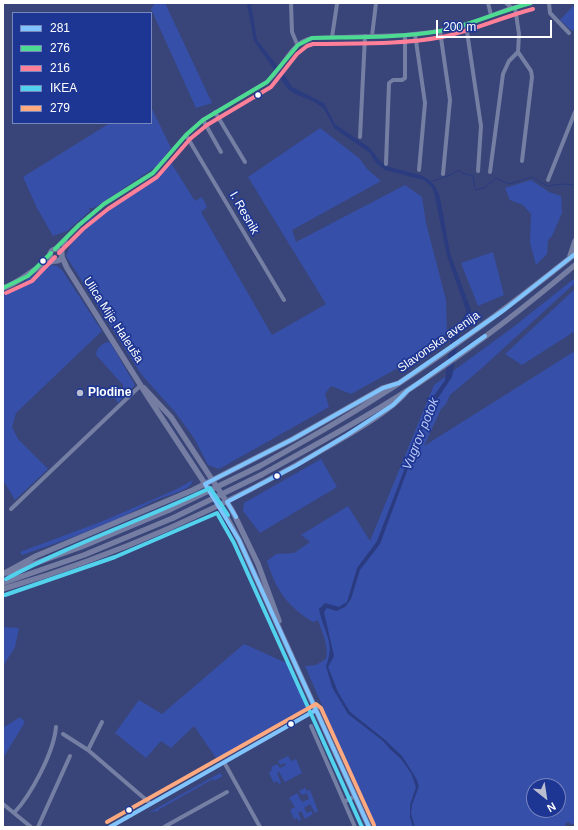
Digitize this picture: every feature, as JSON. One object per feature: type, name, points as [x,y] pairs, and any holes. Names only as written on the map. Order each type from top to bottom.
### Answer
[{"type":"main road","points":[[569,259],[575,241]]},
{"type":"main road","points":[[3,288],[16,283],[46,263],[55,261],[62,254],[53,251]]},
{"type":"main road","points":[[53,251],[51,258],[55,261]]},
{"type":"main road","points":[[34,272],[53,251]]},
{"type":"main road","name":"Ulica Mije Haleuša","points":[[62,254],[67,268],[219,506],[239,540],[282,634]]},
{"type":"main road","name":"Slavonska avenija","points":[[3,574],[81,547],[170,510],[258,467],[322,431],[399,383],[504,310],[575,254]]},
{"type":"main road","name":"Ulica Mije Haleuša","points":[[55,261],[67,268]]},
{"type":"main road","name":"Slavonska avenija","points":[[3,584],[84,555],[173,518],[261,475],[407,391],[438,371],[575,265]]},
{"type":"main road","points":[[3,574],[42,554],[162,504],[205,484],[293,439],[383,388],[399,383]]},
{"type":"main road","name":"Ulica Mije Haleuša","points":[[141,385],[167,412],[226,502],[247,538],[279,618],[282,634]]},
{"type":"main road","points":[[3,589],[94,559],[219,506],[297,465],[347,435],[393,405],[407,391]]},
{"type":"main road","points":[[282,634],[369,827]]},
{"type":"street","points":[[291,3],[292,32],[297,44]]},
{"type":"street","points":[[372,36],[376,3]]},
{"type":"street","points":[[488,3],[491,15]]},
{"type":"street","points":[[506,3],[513,7],[519,34],[518,52],[532,77],[522,161]]},
{"type":"street","points":[[53,251],[104,204],[153,173],[186,135],[203,120],[260,88],[275,76],[297,44],[312,38],[405,35],[440,31],[466,25],[513,7],[531,3]]},
{"type":"street","points":[[548,3],[550,13],[569,34]]},
{"type":"street","points":[[332,37],[337,4]]},
{"type":"street","points":[[466,25],[480,126],[478,171]]},
{"type":"street","points":[[440,31],[450,100],[443,174]]},
{"type":"street","points":[[415,34],[425,103],[419,170]]},
{"type":"street","points":[[386,164],[390,83],[393,80],[402,80],[405,78],[405,35]]},
{"type":"street","points":[[360,137],[365,36]]},
{"type":"street","points":[[490,172],[505,67],[518,52]]},
{"type":"street","points":[[215,112],[245,162]]},
{"type":"street","points":[[548,180],[575,112]]},
{"type":"street","points":[[203,120],[221,152]]},
{"type":"street","name":"I. Resnik","points":[[186,135],[284,300]]},
{"type":"street","points":[[62,254],[64,244],[71,233]]},
{"type":"street","points":[[11,509],[141,385]]},
{"type":"street","points":[[112,826],[316,710]]},
{"type":"street","points":[[88,750],[102,722]]},
{"type":"street","points":[[311,726],[355,827]]},
{"type":"street","points":[[14,813],[30,792],[46,759],[55,736],[56,727]]},
{"type":"street","points":[[63,734],[88,750],[151,804]]},
{"type":"street","points":[[38,827],[70,756]]},
{"type":"street","points":[[224,762],[260,827]]},
{"type":"street","points":[[164,827],[227,792]]},
{"type":"street","points":[[344,802],[355,796]]},
{"type":"street","points":[[3,804],[31,827]]},
{"type":"shaded area","points":[[155,3],[165,3],[212,103],[196,108],[151,9]]},
{"type":"shaded area","points":[[247,3],[250,3],[251,5],[257,40],[292,87],[324,103],[335,124],[370,148],[379,160],[386,166],[420,175],[428,179],[435,186],[440,197],[450,253],[471,310],[470,316],[460,331],[452,377],[434,404],[423,428],[380,544],[360,570],[351,599],[345,607],[336,611],[327,608],[324,612],[334,656],[328,667],[338,692],[350,712],[384,739],[402,756],[416,778],[419,786],[412,805],[411,814],[415,827],[413,827],[410,818],[410,805],[416,787],[411,773],[401,759],[383,741],[348,714],[332,687],[326,666],[330,650],[328,637],[319,609],[325,603],[339,607],[347,602],[357,568],[377,541],[431,400],[445,380],[451,337],[465,315],[466,310],[447,256],[434,192],[431,186],[424,180],[385,170],[376,163],[370,153],[335,129],[324,109],[313,101],[295,94],[288,89],[254,41]]},
{"type":"shaded area","points":[[575,4],[575,29],[572,31],[560,20]]},
{"type":"shaded area","points":[[152,109],[171,148],[157,166],[94,208],[89,208],[90,211],[67,231],[53,236],[37,208],[23,177],[108,124],[152,124]]},
{"type":"shaded area","points":[[320,128],[359,158],[367,169],[381,181],[292,230],[296,242],[405,185],[422,197],[426,223],[446,300],[447,332],[436,347],[351,394],[331,386],[325,394],[329,407],[219,469],[208,465],[194,438],[175,412],[141,374],[66,256],[74,237],[89,220],[152,179],[170,161],[195,201],[202,197],[207,207],[201,212],[272,335],[326,304],[248,177]]},
{"type":"shaded area","points":[[531,180],[549,192],[561,196],[562,213],[552,236],[548,240],[547,254],[536,265],[530,243],[531,214],[523,205],[510,200],[505,188]]},
{"type":"shaded area","points":[[493,252],[504,295],[478,306],[461,263]]},
{"type":"shaded area","points":[[46,266],[57,266],[62,270],[102,331],[16,413],[12,427],[18,439],[48,469],[15,500],[3,480],[3,292],[17,287]]},
{"type":"shaded area","points":[[575,278],[575,283],[482,368],[450,395],[446,404],[441,409],[424,446],[575,351],[575,825],[567,822],[564,827],[375,827],[305,666],[316,665],[326,659],[326,644],[318,620],[313,622],[289,603],[274,581],[270,571],[267,561],[276,554],[294,553],[310,542],[301,535],[348,506],[370,541],[434,385],[512,328]]},
{"type":"shaded area","points":[[575,289],[575,331],[522,365],[505,354]]},
{"type":"shaded area","points":[[110,342],[135,385],[118,403],[115,398],[123,390],[123,385],[96,355],[100,346]]},
{"type":"shaded area","points":[[321,459],[337,487],[260,533],[243,511],[244,503]]},
{"type":"shaded area","points":[[193,480],[190,485],[184,489],[104,524],[22,555],[20,552],[103,521],[177,489]]},
{"type":"shaded area","points":[[3,627],[19,628],[15,647],[3,666]]},
{"type":"shaded area","points":[[244,644],[291,665],[307,703],[305,710],[228,756],[216,758],[194,726],[171,748],[161,741],[146,758],[115,733],[139,700],[162,714]]},
{"type":"shaded area","points":[[20,717],[25,722],[3,758],[3,728]]},
{"type":"shaded area","points":[[288,756],[291,761],[296,759],[302,773],[285,782],[279,772],[277,773],[281,783],[279,784],[277,781],[274,783],[269,773],[272,770],[271,767],[277,764],[280,768],[286,765],[284,763],[280,765],[278,761]]},
{"type":"shaded area","points":[[220,773],[223,776],[214,781],[213,779],[158,810],[159,811],[150,812]]},
{"type":"shaded area","points":[[305,788],[307,791],[310,790],[318,811],[315,813],[310,804],[304,808],[307,813],[311,811],[313,814],[305,819],[301,811],[298,813],[301,819],[299,821],[297,818],[294,819],[290,810],[295,807],[289,798],[297,793],[302,802],[309,799],[307,793],[302,795],[299,791]]},
{"type":"waterway","points":[[431,182],[459,170],[462,173],[473,176],[475,190],[484,188],[496,178],[509,184],[532,177],[547,186],[561,184],[575,185]]},
{"type":"transit line","name":"276","points":[[55,249],[79,225],[104,204],[153,173],[186,135],[203,120],[267,82],[298,45],[312,38],[393,36],[440,31],[531,3]]},
{"type":"transit line","name":"216","points":[[59,253],[83,229],[108,209],[157,177],[190,139],[207,125],[271,87],[297,54],[307,46],[313,44],[426,40],[465,31],[533,9]]},
{"type":"transit line","name":"276","points":[[3,288],[28,276],[51,253]]},
{"type":"transit line","name":"281","points":[[369,827],[239,540],[205,484],[293,439],[383,388],[399,383],[504,310],[575,254]]},
{"type":"transit line","name":"216","points":[[6,293],[32,281],[55,257]]},
{"type":"transit line","name":"281","points":[[236,517],[227,502],[297,465],[347,435],[393,405],[407,391],[485,336]]},
{"type":"transit line","name":"IKEA","points":[[6,579],[81,543],[185,500],[210,488],[228,515]]},
{"type":"transit line","name":"IKEA","points":[[5,595],[115,557],[217,513],[234,543],[362,827]]},
{"type":"transit line","name":"279","points":[[107,822],[316,704],[321,708],[374,825]]},
{"type":"transit line","name":"281","points":[[110,827],[316,710]]},
{"type":"place","name":"Plodine","points":[[80,393]]},
{"type":"water label","name":"Vugrov potok","points":[[421,434]]}]
